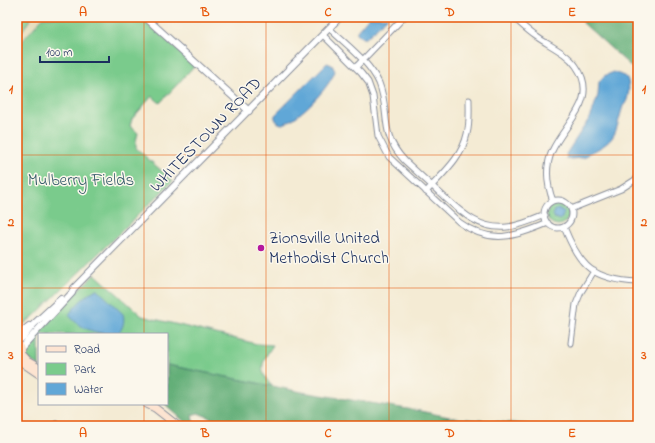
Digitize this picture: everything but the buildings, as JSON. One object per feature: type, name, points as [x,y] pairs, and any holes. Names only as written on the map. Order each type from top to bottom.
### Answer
[{"type":"main road","points":[[18,350],[28,361],[38,367]]},
{"type":"main road","points":[[18,350],[38,373]]},
{"type":"main road","points":[[149,405],[156,408],[178,426]]},
{"type":"street","points":[[145,17],[249,111]]},
{"type":"street","name":"WHITESTOWN ROAD","points":[[18,350],[23,337],[34,324],[74,288],[340,17]]},
{"type":"street","points":[[356,67],[404,17]]},
{"type":"street","points":[[513,17],[533,34],[572,61],[579,71],[583,82],[584,93],[582,104],[556,144],[549,160],[548,180],[553,201]]},
{"type":"street","points":[[329,28],[370,69],[379,84],[387,130],[394,148],[405,161],[432,186],[469,218],[488,226],[500,228],[512,227],[545,215]]},
{"type":"street","points":[[323,35],[365,77],[371,91],[378,132],[385,151],[396,166],[459,222],[473,231],[500,237],[524,233],[548,223]]},
{"type":"street","points":[[426,192],[457,157],[464,144],[468,128],[469,100]]},
{"type":"street","points":[[571,209],[621,189],[638,178]]},
{"type":"street","points":[[553,201],[564,201],[571,209],[572,218],[564,227],[555,227],[548,223],[545,215],[546,208],[553,201]]},
{"type":"street","points":[[564,227],[578,256],[587,266],[607,278],[618,281],[638,282]]},
{"type":"street","points":[[571,343],[576,304],[581,292],[594,271]]},
{"type":"street","name":"WHITESTOWN ROAD","points":[[18,350],[72,293],[74,288]]},
{"type":"street","name":"WHITESTOWN ROAD","points":[[17,336],[34,324]]},
{"type":"shaded area","points":[[17,17],[42,17],[17,46]]},
{"type":"green space","points":[[17,17],[32,17],[20,34],[17,35]]},
{"type":"green space","name":"Mulberry Fields","points":[[43,17],[141,17],[195,65],[160,103],[152,96],[132,119],[130,126],[138,133],[136,148],[173,181],[33,317],[17,328],[17,47]]},
{"type":"green space","points":[[584,17],[638,17],[638,68],[636,71],[583,23]]},
{"type":"green space","points":[[558,203],[566,206],[569,214],[566,222],[558,225],[550,222],[547,214],[550,206]]},
{"type":"green space","points":[[95,274],[142,316],[257,344],[273,345],[266,356],[263,366],[264,375],[272,386],[168,365],[168,333],[39,333],[73,295]]},
{"type":"green space","points":[[38,334],[38,365],[28,359],[23,353],[24,349]]},
{"type":"green space","points":[[168,365],[302,392],[454,418],[546,426],[214,426],[216,420],[198,413],[192,415],[194,424],[189,426],[166,405],[168,405]]},
{"type":"water","points":[[369,17],[388,17],[366,38],[362,38],[357,31]]},
{"type":"water","points":[[327,63],[332,65],[335,71],[332,78],[321,93],[313,102],[290,121],[283,124],[278,122],[275,119],[275,115]]},
{"type":"water","points":[[614,72],[626,77],[629,87],[627,100],[623,106],[614,135],[606,144],[589,153],[586,157],[567,159],[566,154],[591,116],[598,95],[599,82],[604,76]]},
{"type":"water","points":[[558,209],[563,211],[564,214],[559,220],[556,218],[555,219],[553,214],[555,212],[554,211]]},
{"type":"water","points":[[97,289],[123,314],[123,324],[119,333],[104,333],[85,328],[79,325],[69,315],[74,308],[90,293]]},
{"type":"place","name":"Zionsville United Methodist Church","points":[[261,248]]}]
